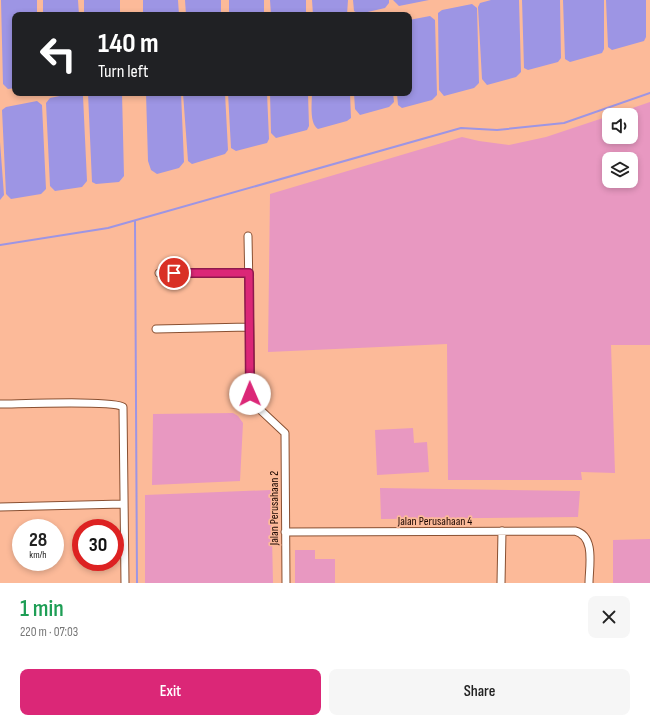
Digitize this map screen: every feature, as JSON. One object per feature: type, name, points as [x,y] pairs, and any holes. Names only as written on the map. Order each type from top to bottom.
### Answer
[{"type":"street","points":[[156,328],[249,326],[248,236]]},
{"type":"street","points":[[159,273],[249,273]]},
{"type":"street","name":"Jalan Perusahaan 2","points":[[249,326],[251,398],[253,403],[285,433],[286,583]]},
{"type":"street","points":[[0,404],[121,405],[124,412],[124,583]]},
{"type":"street","points":[[0,507],[123,504]]},
{"type":"street","points":[[501,583],[502,531]]},
{"type":"street","name":"Jalan Perusahaan 4","points":[[286,532],[575,531],[584,536],[589,542],[589,583]]},
{"type":"shaded area","points":[[1,0],[37,0],[37,12],[12,12],[12,88],[8,89],[3,84]]},
{"type":"shaded area","points":[[43,0],[78,0],[79,12],[43,12]]},
{"type":"shaded area","points":[[84,0],[120,0],[120,12],[84,12]]},
{"type":"shaded area","points":[[143,0],[178,0],[179,12],[143,12]]},
{"type":"shaded area","points":[[185,0],[221,0],[221,12],[186,12]]},
{"type":"shaded area","points":[[229,0],[264,0],[264,12],[229,12]]},
{"type":"shaded area","points":[[270,0],[306,0],[306,12],[271,12]]},
{"type":"shaded area","points":[[312,0],[348,0],[347,12],[313,12]]},
{"type":"shaded area","points":[[353,0],[389,0],[389,3],[385,8],[368,12],[354,11]]},
{"type":"shaded area","points":[[393,0],[429,0],[399,6]]},
{"type":"shaded area","points":[[491,0],[519,0],[521,72],[516,77],[487,85],[482,79],[478,7],[480,3]]},
{"type":"shaded area","points":[[522,0],[560,0],[561,58],[558,62],[528,70],[524,68]]},
{"type":"shaded area","points":[[563,0],[604,0],[604,49],[602,53],[570,62],[565,59]]},
{"type":"shaded area","points":[[606,0],[646,0],[646,37],[644,41],[612,50],[608,47]]},
{"type":"shaded area","points":[[472,4],[477,8],[479,83],[474,88],[444,96],[439,90],[438,13],[442,10]]},
{"type":"shaded area","points":[[430,16],[435,20],[437,95],[432,100],[402,108],[398,105],[397,96],[412,96],[412,19]]},
{"type":"shaded area","points":[[60,96],[83,96],[87,181],[82,187],[55,191],[50,186],[46,103],[50,98]]},
{"type":"shaded area","points":[[88,96],[122,96],[124,176],[119,182],[96,184],[92,182]]},
{"type":"shaded area","points":[[146,96],[181,96],[184,162],[179,168],[157,174],[151,170],[148,161]]},
{"type":"shaded area","points":[[183,96],[225,96],[228,150],[225,154],[192,164],[188,161]]},
{"type":"shaded area","points":[[228,96],[267,96],[269,139],[267,143],[236,151],[231,148]]},
{"type":"shaded area","points":[[270,96],[308,96],[309,126],[307,130],[276,138],[271,133]]},
{"type":"shaded area","points":[[312,96],[350,96],[351,118],[347,121],[318,129],[313,123]]},
{"type":"shaded area","points":[[354,96],[393,96],[394,102],[389,107],[360,115],[355,109]]},
{"type":"shaded area","points":[[37,101],[42,105],[46,189],[41,194],[11,199],[6,194],[2,110],[6,107]]},
{"type":"shaded area","points":[[650,102],[650,345],[611,345],[615,473],[581,472],[582,480],[448,480],[447,344],[268,352],[270,194],[462,137],[509,145],[546,137],[602,118],[602,144],[638,144],[638,108],[632,108]]},
{"type":"shaded area","points":[[0,142],[4,195],[0,200]]},
{"type":"shaded area","points":[[233,413],[238,416],[243,423],[240,481],[152,485],[153,414]]},
{"type":"shaded area","points":[[413,428],[414,443],[427,442],[429,472],[377,475],[375,430]]},
{"type":"shaded area","points":[[380,488],[580,491],[578,517],[381,519]]},
{"type":"shaded area","points":[[271,490],[273,583],[145,583],[145,495]]},
{"type":"shaded area","points":[[650,539],[650,583],[613,583],[613,540]]},
{"type":"shaded area","points":[[295,550],[315,550],[315,559],[335,559],[335,583],[295,583]]},
{"type":"waterway","points":[[0,245],[108,228],[461,128],[497,130],[564,123],[650,93]]},
{"type":"waterway","points":[[135,221],[137,583]]},
{"type":"route","points":[[174,273],[249,273],[250,394]]}]
